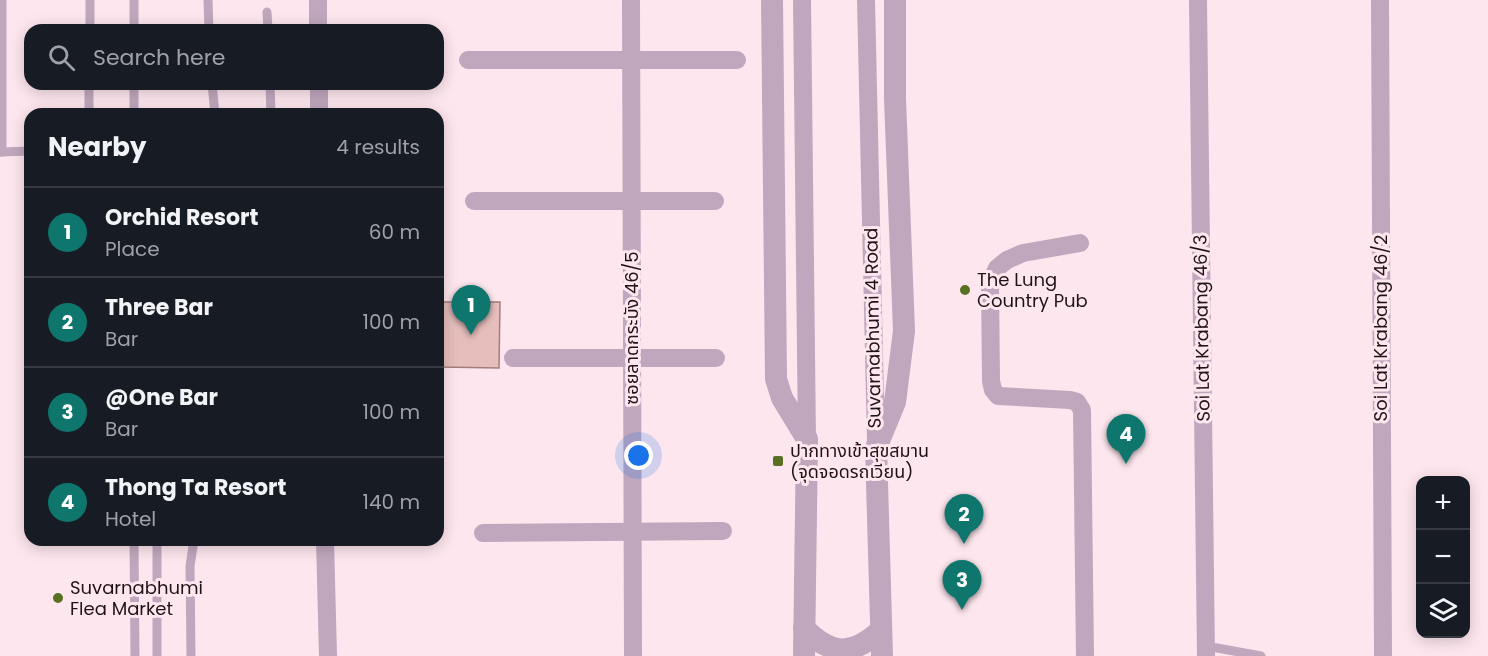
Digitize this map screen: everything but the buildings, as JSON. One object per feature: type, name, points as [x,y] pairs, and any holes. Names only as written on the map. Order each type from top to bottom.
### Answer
[{"type":"street","points":[[318,0],[318,24]]},
{"type":"street","name":"ซอยลาดกระบัง 46/5","points":[[631,0],[633,656]]},
{"type":"street","points":[[772,0],[776,379],[782,398],[807,439]]},
{"type":"street","points":[[802,0],[807,439],[804,656]]},
{"type":"street","name":"Suvarnabhumi 4 Road","points":[[866,0],[882,656]]},
{"type":"street","points":[[876,448],[895,402],[904,331],[895,99],[895,0]]},
{"type":"street","name":"Soi Lat Krabang 46/3","points":[[1197,0],[1206,651]]},
{"type":"street","name":"Soi Lat Krabang 46/2","points":[[1380,0],[1383,656]]},
{"type":"street","points":[[468,60],[737,60]]},
{"type":"street","points":[[319,90],[319,108]]},
{"type":"street","points":[[474,201],[715,201]]},
{"type":"street","points":[[1080,243],[1023,253],[1007,260],[997,268],[990,284],[991,370],[993,390],[998,396],[1070,400],[1077,402],[1082,410],[1085,656]]},
{"type":"street","points":[[513,358],[716,358]]},
{"type":"street","points":[[483,532],[723,531]]},
{"type":"street","points":[[325,546],[328,656]]},
{"type":"street","points":[[804,628],[825,650],[841,654],[858,652],[871,644],[880,632]]},
{"type":"lane","points":[[2,0],[1,152],[24,151]]},
{"type":"lane","points":[[90,0],[90,24]]},
{"type":"lane","points":[[134,0],[134,24]]},
{"type":"lane","points":[[208,0],[209,24]]},
{"type":"lane","points":[[267,12],[268,24]]},
{"type":"lane","points":[[89,90],[89,108]]},
{"type":"lane","points":[[134,90],[134,108]]},
{"type":"lane","points":[[213,90],[214,108]]},
{"type":"lane","points":[[270,90],[271,108]]},
{"type":"lane","points":[[135,546],[135,656]]},
{"type":"lane","points":[[157,546],[157,656]]},
{"type":"lane","points":[[191,656],[190,566],[193,546]]},
{"type":"lane","points":[[1206,651],[1261,656]]},
{"type":"place","name":"The Lung Country Pub","points":[[965,290]]},
{"type":"place","name":"Orchid Resort","points":[[471,335]]},
{"type":"place","name":"ปากทางเข้าสุขสมาน (จุดจอดรถเวียน)","points":[[778,461]]},
{"type":"place","name":"Thong Ta Resort","points":[[1126,464]]},
{"type":"place","name":"Three Bar","points":[[964,544]]},
{"type":"place","name":"Suvarnabhumi Flea Market","points":[[58,598]]},
{"type":"place","name":"@One Bar","points":[[962,610]]}]
